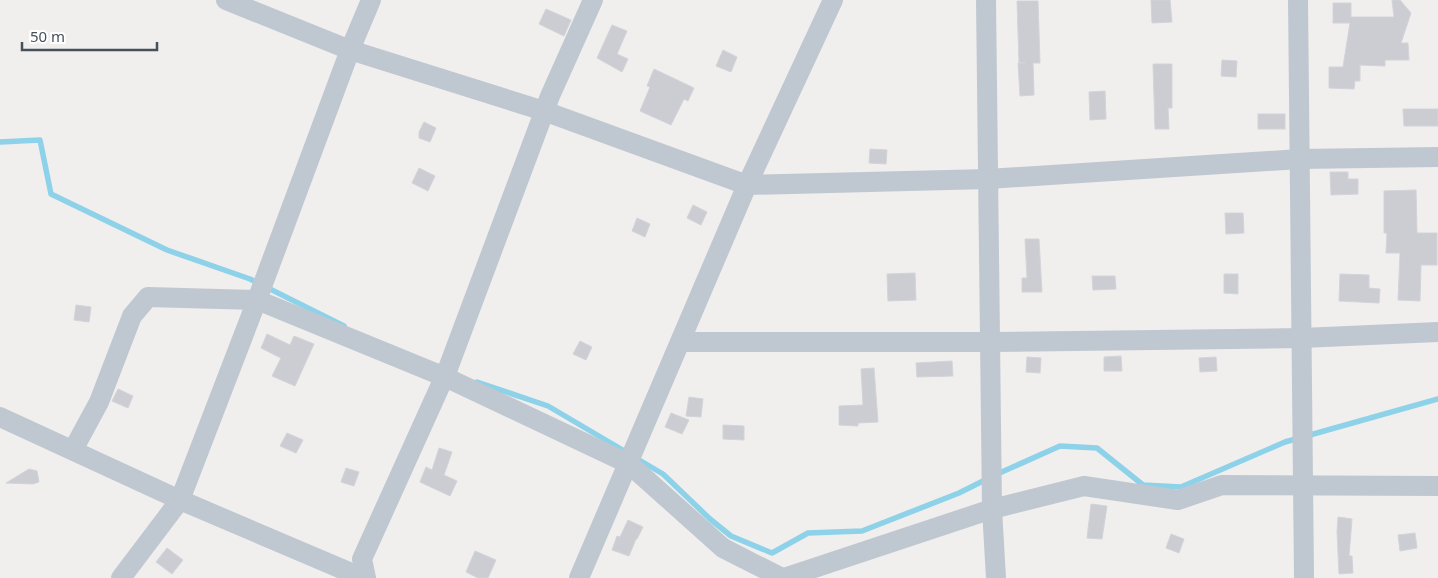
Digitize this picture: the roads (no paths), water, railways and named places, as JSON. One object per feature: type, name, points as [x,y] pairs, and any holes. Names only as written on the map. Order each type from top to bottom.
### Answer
[{"type":"street","points":[[226,0],[350,50],[544,111],[747,185],[988,179],[1300,159],[1438,157]]},
{"type":"street","points":[[121,578],[180,500],[350,50],[371,0]]},
{"type":"street","points":[[0,417],[180,500],[364,578],[362,559],[445,376],[544,111],[593,0]]},
{"type":"street","points":[[579,578],[747,185],[834,0]]},
{"type":"street","points":[[986,0],[992,509],[996,578]]},
{"type":"street","points":[[1298,0],[1304,578]]},
{"type":"street","points":[[73,450],[99,402],[132,316],[148,297],[257,300],[445,376],[629,464],[723,548],[783,578],[992,509],[1084,486],[1178,500],[1222,485],[1438,486]]},
{"type":"street","points":[[681,342],[990,342],[1302,338],[1438,332]]},
{"type":"waterway","points":[[0,142],[40,140],[51,194],[167,250],[250,279],[344,326]]},
{"type":"waterway","points":[[477,382],[548,406],[626,452]]},
{"type":"waterway","points":[[995,475],[1060,446],[1097,448],[1143,485],[1181,487],[1285,442],[1438,399]]},
{"type":"waterway","points":[[634,457],[663,474],[710,519],[731,536],[772,553],[808,533],[862,531],[959,493],[987,479]]}]
